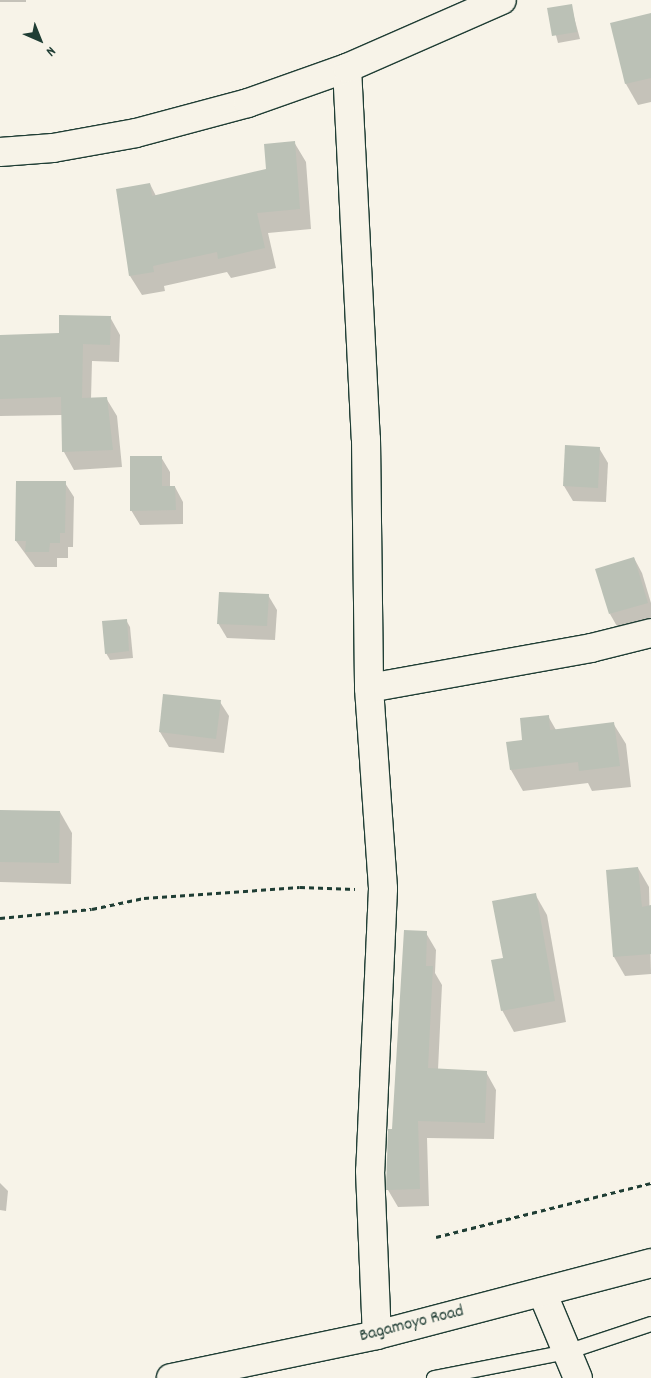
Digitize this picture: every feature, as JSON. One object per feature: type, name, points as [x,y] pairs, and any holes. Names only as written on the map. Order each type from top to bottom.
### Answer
[{"type":"main road","points":[[0,152],[53,148],[136,133],[248,103],[347,68],[502,0]]},
{"type":"main road","points":[[347,68],[366,439],[369,688],[383,890],[370,1171],[376,1335]]},
{"type":"main road","points":[[369,688],[591,648],[651,633]]},
{"type":"main road","name":"Bagamoyo Road","points":[[171,1378],[376,1335],[651,1263]]},
{"type":"main road","points":[[542,1292],[578,1378]]},
{"type":"lane","points":[[434,1378],[567,1352],[651,1324]]},
{"type":"path","points":[[0,918],[92,910],[144,898],[300,887],[383,890]]},
{"type":"path","points":[[436,1237],[651,1183]]},
{"type":"building","points":[[572,4],[577,32],[552,36],[547,8]]},
{"type":"building","points":[[651,13],[651,78],[625,84],[610,23]]},
{"type":"building","points":[[295,141],[300,209],[257,213],[265,248],[218,259],[217,252],[153,266],[154,272],[129,276],[116,189],[150,183],[152,196],[266,169],[264,144]]},
{"type":"building","points":[[59,315],[111,316],[110,345],[83,344],[82,398],[107,397],[113,450],[62,452],[61,397],[0,399],[0,335],[59,333]]},
{"type":"building","points":[[565,445],[600,447],[598,488],[563,486]]},
{"type":"building","points":[[130,456],[162,456],[162,486],[175,486],[176,510],[130,511]]},
{"type":"building","points":[[16,481],[66,481],[65,533],[60,533],[60,543],[50,543],[49,552],[25,552],[26,541],[15,541]]},
{"type":"building","points":[[634,557],[648,603],[609,614],[595,569]]},
{"type":"building","points":[[219,592],[269,594],[267,626],[217,624]]},
{"type":"building","points":[[127,619],[129,651],[105,654],[102,621]]},
{"type":"building","points":[[163,694],[221,700],[216,739],[159,732]]},
{"type":"building","points":[[549,715],[550,730],[614,722],[620,766],[579,771],[578,762],[510,770],[506,742],[522,740],[520,718]]},
{"type":"building","points":[[0,810],[60,811],[59,863],[0,862]]},
{"type":"building","points":[[638,867],[642,907],[651,905],[651,954],[613,957],[606,870]]},
{"type":"building","points":[[536,893],[555,1001],[501,1011],[491,960],[503,958],[492,901]]},
{"type":"building","points":[[404,930],[427,931],[426,966],[433,966],[428,1068],[487,1071],[485,1123],[418,1121],[420,1189],[386,1190],[388,1129],[392,1129]]}]
